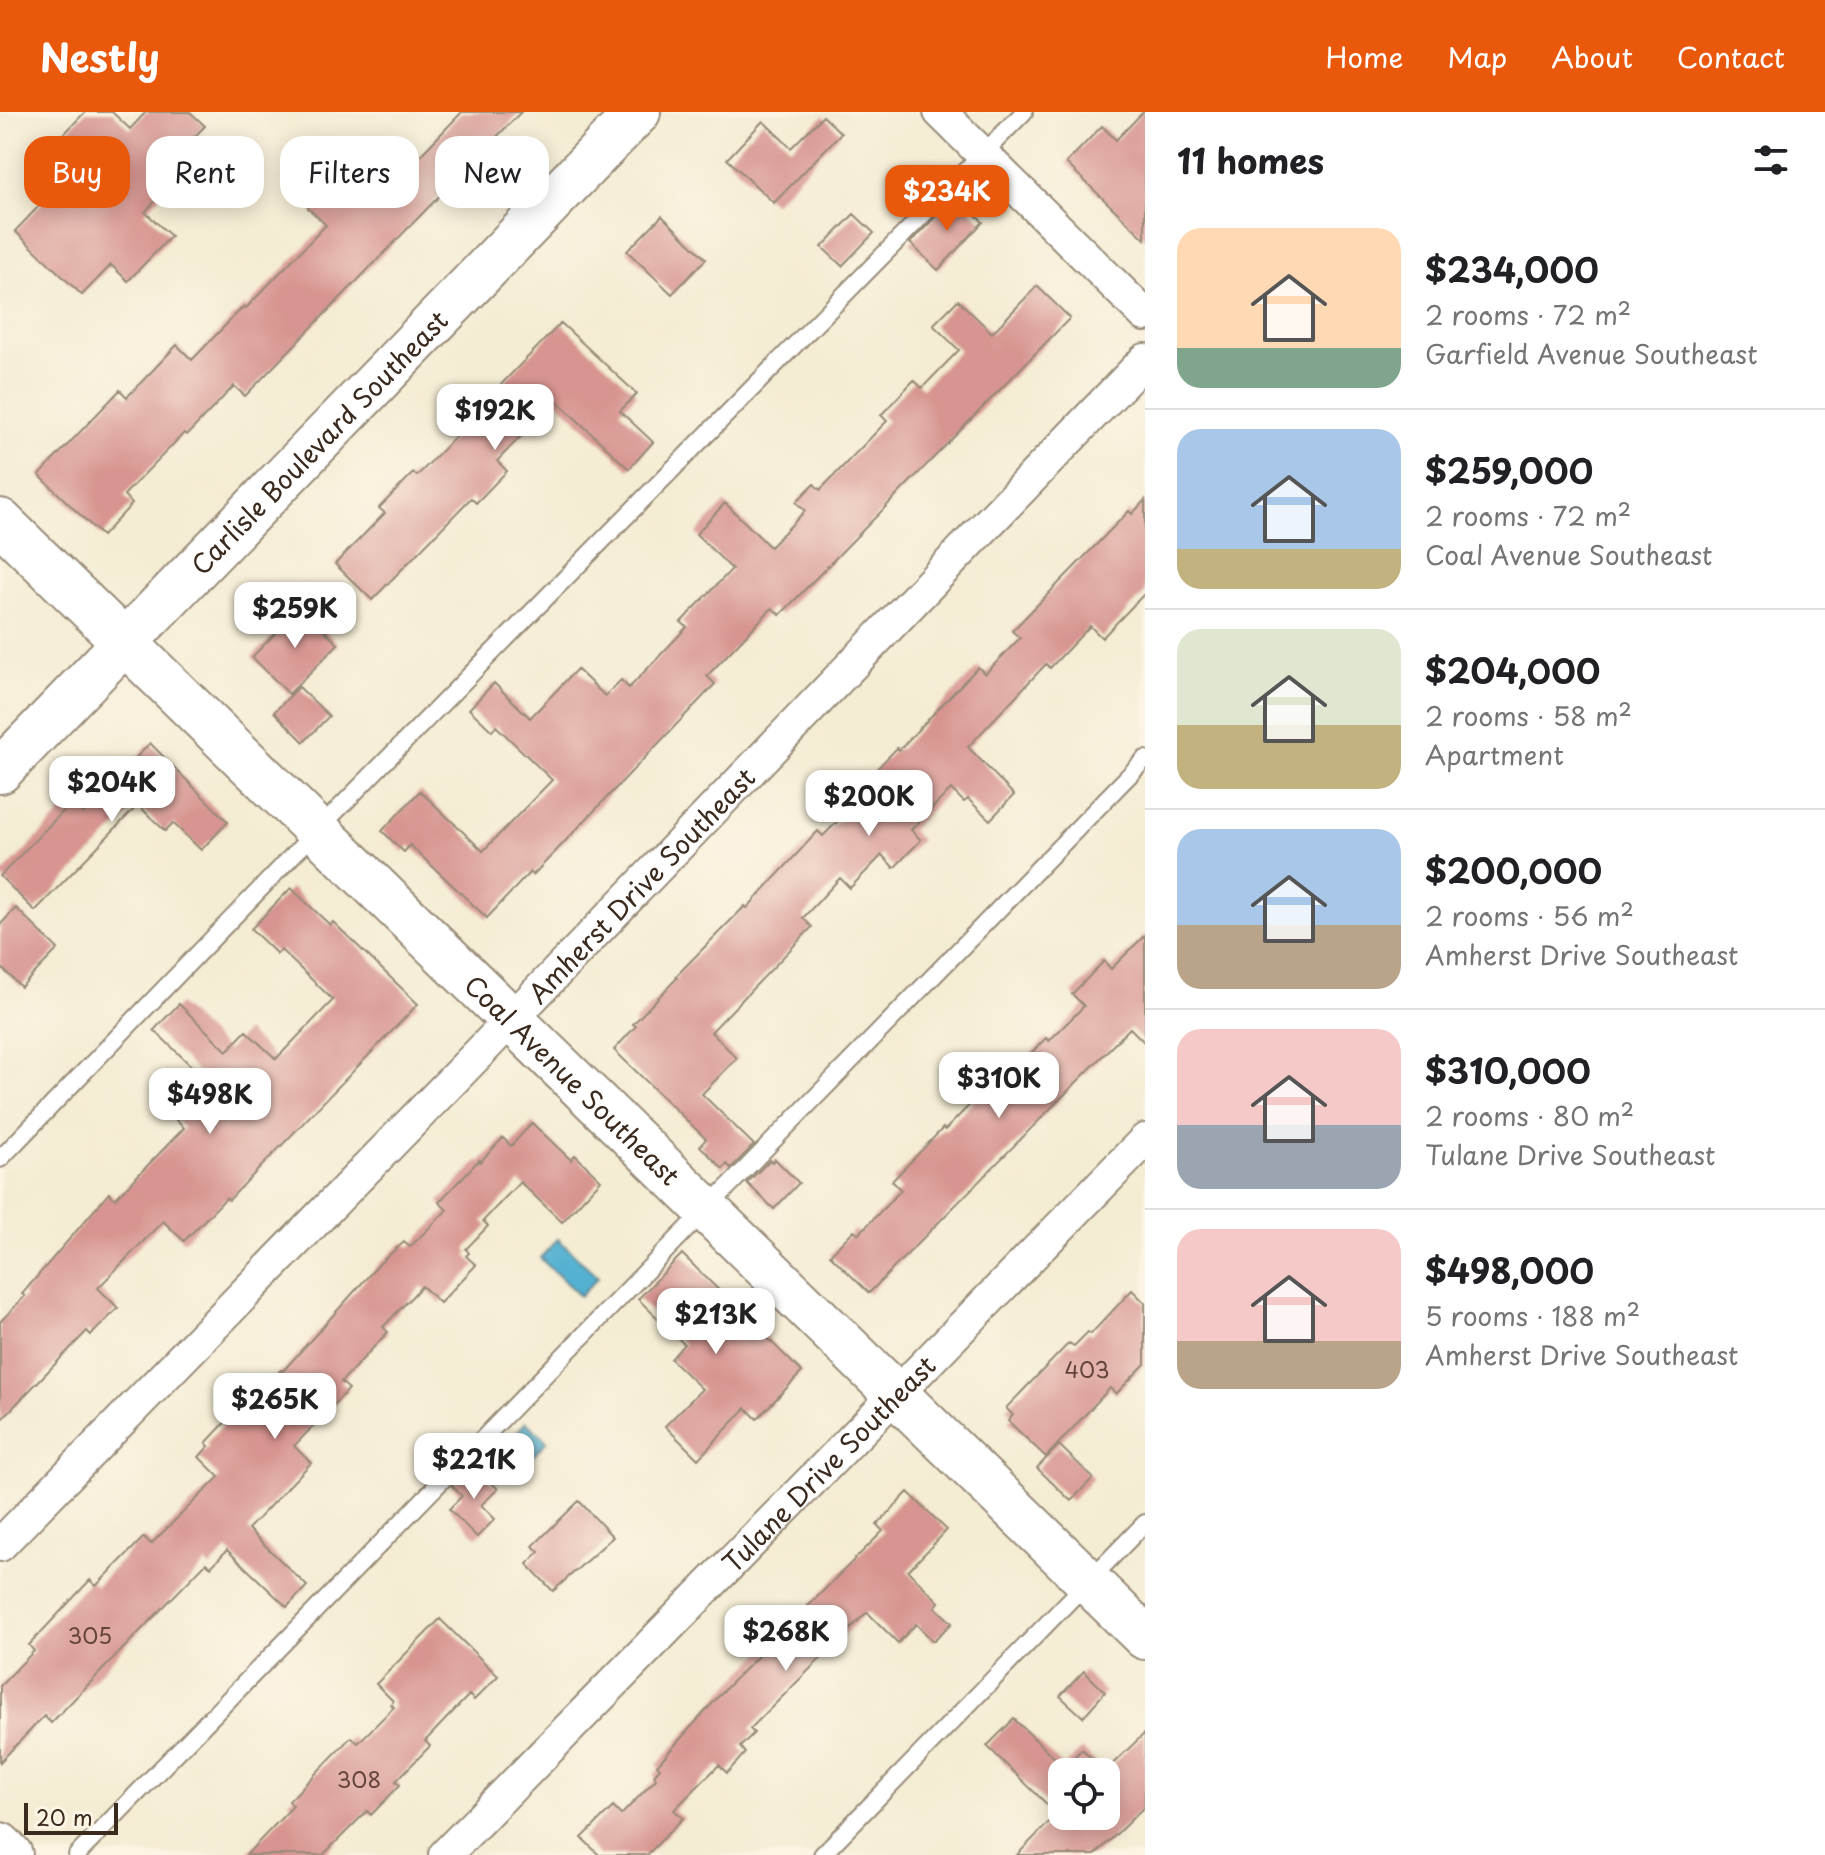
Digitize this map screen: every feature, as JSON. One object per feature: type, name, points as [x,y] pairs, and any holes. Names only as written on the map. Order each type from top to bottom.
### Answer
[{"type":"main road","name":"Carlisle Boulevard Southeast","points":[[0,771],[638,112]]},
{"type":"main road","name":"Coal Avenue Southeast","points":[[0,521],[1145,1637]]},
{"type":"main road","points":[[0,1845],[10,1855]]},
{"type":"street","points":[[940,112],[1145,315]]},
{"type":"street","name":"Amherst Drive Southeast","points":[[0,1545],[1145,360]]},
{"type":"street","name":"Tulane Drive Southeast","points":[[445,1855],[1145,1140]]},
{"type":"lane","points":[[0,1159],[1024,112]]},
{"type":"lane","points":[[77,1855],[1145,759]]},
{"type":"lane","points":[[822,1855],[1145,1523]]},
{"type":"water","points":[[558,1239],[598,1277],[580,1296],[540,1258]]},
{"type":"water","points":[[526,1422],[547,1441],[514,1477],[494,1458]]},
{"type":"building","points":[[85,112],[112,112],[130,129],[146,112],[190,112],[205,126],[195,136],[146,136],[146,208],[149,208],[145,212],[171,236],[128,281],[111,265],[82,295],[15,231],[37,208],[130,208],[130,136],[63,135]]},
{"type":"building","points":[[462,112],[521,112],[498,136],[439,136]]},
{"type":"building","points":[[1143,112],[1145,239],[1066,163],[1102,126],[1116,140]]},
{"type":"building","points":[[823,116],[841,133],[774,203],[727,159],[763,121],[791,148]]},
{"type":"building","points":[[435,140],[435,200],[245,396],[234,386],[187,435],[184,433],[124,495],[132,504],[102,536],[39,475],[120,390],[127,397],[177,345],[192,360],[244,306],[246,308],[326,225],[308,208],[419,208],[419,157]]},
{"type":"building","points":[[956,196],[983,222],[938,270],[910,243]]},
{"type":"building","points":[[854,214],[874,233],[842,266],[822,247]]},
{"type":"building","points":[[662,216],[706,259],[672,294],[627,251]]},
{"type":"building","points":[[1037,286],[1070,318],[780,615],[772,608],[707,676],[715,684],[533,875],[530,872],[487,918],[410,845],[404,852],[382,831],[420,791],[483,851],[552,780],[496,726],[492,731],[469,709],[494,683],[530,718],[577,669],[605,696],[621,680],[629,688],[687,627],[681,622],[732,569],[696,534],[725,503],[770,547],[805,511],[796,502],[814,484],[820,490],[887,421],[881,415],[914,380],[922,388],[959,350],[933,325],[958,300],[992,333]]},
{"type":"building","points":[[561,323],[637,394],[620,411],[653,442],[629,469],[556,400],[497,461],[507,471],[476,503],[471,498],[372,600],[335,564],[385,513],[379,508],[413,473],[417,476]]},
{"type":"building","points":[[1145,500],[1145,593],[1102,638],[1090,626],[1050,668],[1046,664],[968,747],[1014,795],[990,820],[968,799],[964,802],[951,789],[911,830],[921,840],[894,868],[882,855],[850,888],[840,878],[803,918],[812,927],[711,1032],[737,1058],[702,1094],[754,1145],[731,1168],[727,1164],[723,1169],[700,1146],[706,1139],[614,1050],[676,976],[745,906],[747,908],[818,831],[823,836],[873,785],[867,779],[978,667],[985,674],[1020,638],[1012,631],[1129,511],[1132,514]]},
{"type":"building","points":[[301,607],[338,644],[289,694],[252,657]]},
{"type":"building","points":[[299,687],[329,716],[304,742],[274,712]]},
{"type":"building","points":[[150,743],[228,822],[201,850],[173,823],[165,831],[138,805],[35,911],[0,876],[72,802],[83,813]]},
{"type":"building","points":[[291,888],[330,925],[333,922],[418,1004],[229,1200],[226,1198],[184,1241],[163,1221],[98,1288],[118,1308],[91,1335],[87,1331],[0,1421],[0,1322],[109,1193],[115,1199],[184,1128],[176,1120],[210,1084],[154,1030],[179,1004],[227,1051],[246,1031],[276,1059],[333,1000],[281,950],[277,954],[251,929]]},
{"type":"building","points":[[16,908],[58,949],[21,987],[0,966],[0,925]]},
{"type":"building","points":[[1145,935],[1145,1043],[1130,1028],[869,1293],[830,1255],[854,1230],[859,1234],[901,1190],[892,1181],[943,1128],[945,1130],[1004,1070],[1009,1075],[1084,1006],[1072,994],[1104,961],[1111,969]]},
{"type":"building","points":[[532,1123],[571,1160],[575,1155],[601,1180],[562,1222],[520,1182],[483,1221],[488,1226],[466,1249],[469,1253],[466,1256],[476,1265],[440,1303],[422,1286],[383,1327],[388,1332],[341,1382],[349,1389],[294,1446],[311,1463],[248,1529],[307,1586],[287,1607],[227,1550],[211,1567],[206,1563],[51,1723],[44,1716],[0,1762],[0,1686],[34,1651],[29,1645],[90,1580],[96,1586],[144,1537],[151,1544],[219,1477],[199,1457],[209,1446],[206,1443],[233,1414],[236,1417],[283,1371],[380,1263],[404,1242],[410,1247],[447,1210],[439,1202],[479,1160],[503,1138],[511,1146]]},
{"type":"building","points":[[775,1159],[799,1183],[774,1209],[747,1183],[770,1160]]},
{"type":"building","points":[[682,1254],[802,1372],[757,1419],[746,1408],[698,1459],[665,1426],[702,1389],[671,1359],[684,1344],[638,1299]]},
{"type":"building","points":[[1132,1290],[1145,1303],[1145,1364],[1116,1394],[1110,1388],[1046,1457],[1008,1421],[1013,1415],[1006,1408],[1069,1343],[1074,1346],[1088,1332],[1091,1334]]},
{"type":"building","points":[[1059,1445],[1093,1478],[1071,1501],[1037,1468]]},
{"type":"building","points":[[473,1465],[498,1489],[481,1505],[495,1519],[477,1537],[449,1509],[462,1496],[452,1486]]},
{"type":"building","points":[[908,1492],[947,1530],[908,1571],[939,1602],[935,1607],[952,1623],[933,1641],[916,1624],[898,1643],[867,1612],[750,1729],[754,1733],[740,1747],[745,1753],[727,1773],[719,1765],[674,1810],[683,1818],[647,1855],[599,1855],[582,1838],[613,1807],[621,1815],[656,1779],[654,1775],[660,1768],[657,1765],[727,1687],[883,1531],[877,1525]]},
{"type":"building","points":[[579,1501],[613,1537],[553,1591],[527,1564],[539,1552],[533,1546]]},
{"type":"building","points":[[440,1619],[498,1676],[474,1700],[469,1695],[425,1741],[430,1746],[396,1781],[400,1785],[371,1815],[367,1811],[323,1855],[246,1855],[293,1806],[289,1801],[351,1737],[358,1743],[394,1707],[391,1704],[393,1701],[376,1684]]},
{"type":"building","points":[[1084,1671],[1105,1692],[1083,1717],[1060,1696]]},
{"type":"building","points":[[1014,1719],[1055,1758],[1048,1758],[1048,1805],[987,1746]]},
{"type":"building","points":[[1145,1733],[1145,1806],[1095,1855],[1017,1855],[1048,1823],[1048,1830],[1120,1830],[1119,1758]]},
{"type":"building","points":[[1082,1749],[1091,1758],[1073,1758]]}]
